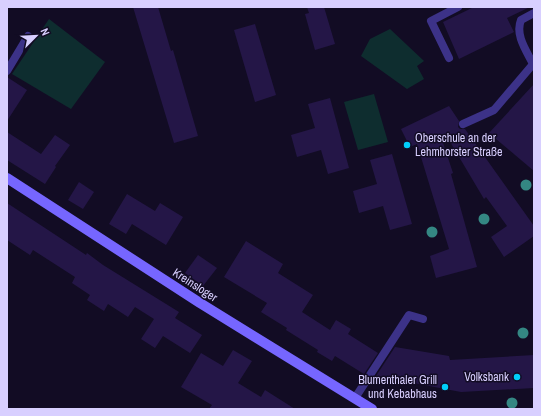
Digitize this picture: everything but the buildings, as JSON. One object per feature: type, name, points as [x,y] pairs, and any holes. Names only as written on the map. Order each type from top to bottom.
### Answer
[{"type":"main road","name":"Kreinsloger","points":[[7,178],[200,303],[372,409]]},
{"type":"lane","points":[[449,58],[431,21],[458,7]]},
{"type":"lane","points":[[464,124],[494,110],[534,64],[519,34],[519,26],[521,20],[534,13]]},
{"type":"lane","points":[[7,71],[28,36]]},
{"type":"lane","points":[[355,398],[409,315],[423,319]]},
{"type":"green space","points":[[49,19],[105,62],[71,109],[12,74]]},
{"type":"green space","points":[[390,29],[424,61],[417,66],[424,79],[407,89],[361,56],[370,39]]},
{"type":"green space","points":[[374,94],[388,142],[358,150],[344,102]]},
{"type":"place","name":"Oberschule an der Lehmhorster Straße","points":[[407,145]]},
{"type":"place","name":"Volksbank","points":[[517,377]]},
{"type":"place","name":"Blumenthaler Grill und Kebabhaus","points":[[445,387]]}]
